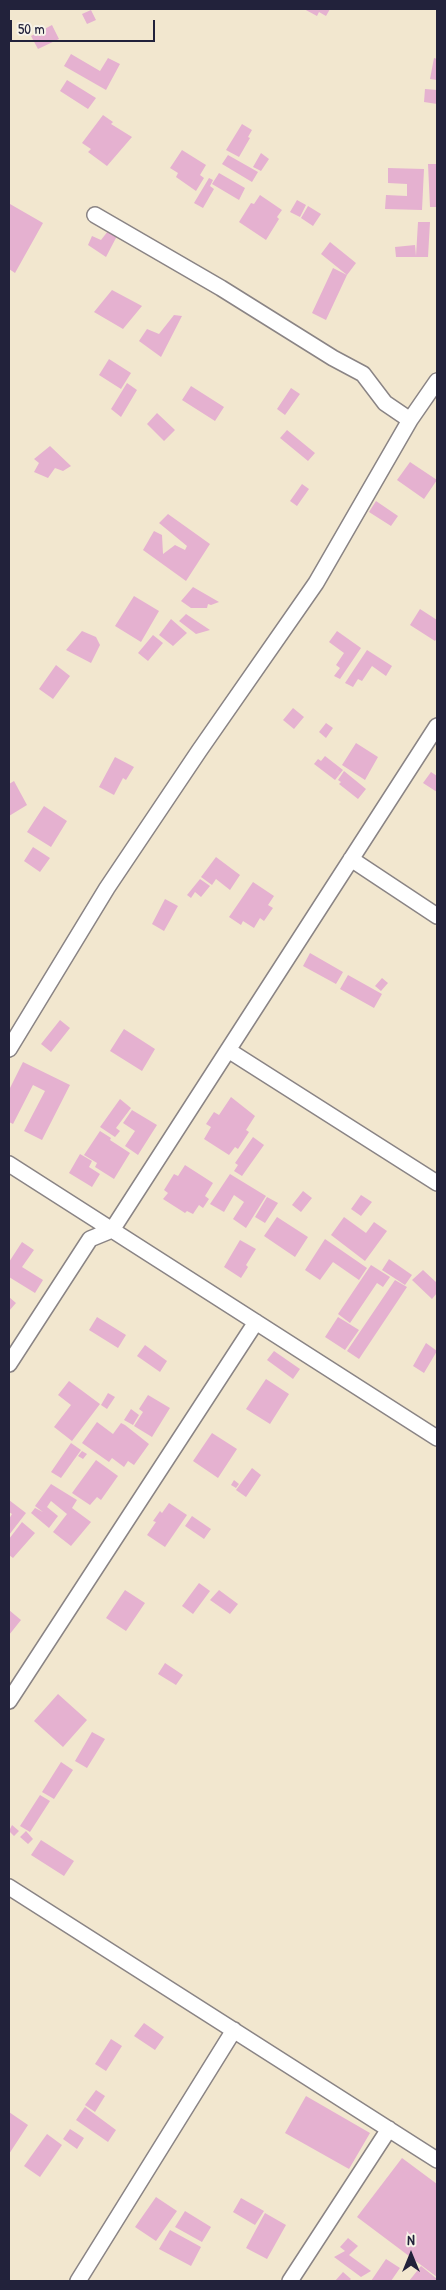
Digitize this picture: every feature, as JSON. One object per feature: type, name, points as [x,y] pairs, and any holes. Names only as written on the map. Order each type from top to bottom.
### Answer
[{"type":"street","points":[[95,215],[222,288],[333,358],[364,374],[385,403],[410,420]]},
{"type":"street","points":[[9,1049],[107,888],[199,751],[316,583],[410,420],[437,380]]},
{"type":"street","points":[[9,1364],[90,1239],[112,1230],[437,726]]},
{"type":"street","points":[[351,859],[437,916]]},
{"type":"street","points":[[228,1050],[437,1182]]},
{"type":"street","points":[[9,1164],[437,1438]]},
{"type":"street","points":[[9,1701],[256,1322]]},
{"type":"street","points":[[9,1887],[437,2160]]},
{"type":"street","points":[[78,2281],[234,2030]]},
{"type":"street","points":[[290,2281],[389,2129]]},
{"type":"building","points":[[304,9],[330,9],[326,16],[319,12],[317,16]]},
{"type":"building","points":[[91,10],[96,20],[87,24],[82,14]]},
{"type":"building","points":[[52,25],[59,39],[38,49],[31,36]]},
{"type":"building","points":[[71,54],[100,71],[108,58],[120,64],[106,90],[64,66]]},
{"type":"building","points":[[434,58],[437,59],[437,80],[430,79]]},
{"type":"building","points":[[67,80],[96,98],[88,109],[60,91]]},
{"type":"building","points":[[425,89],[437,90],[437,104],[424,102]]},
{"type":"building","points":[[103,115],[113,122],[111,124],[132,137],[107,166],[88,152],[91,149],[82,143]]},
{"type":"building","points":[[242,124],[252,130],[248,137],[250,138],[239,157],[226,150]]},
{"type":"building","points":[[182,150],[206,165],[200,175],[204,178],[196,191],[176,177],[178,173],[170,168]]},
{"type":"building","points":[[261,153],[269,159],[261,171],[253,167]]},
{"type":"building","points":[[228,155],[258,172],[252,182],[222,164]]},
{"type":"building","points":[[428,164],[437,164],[437,207],[430,207]]},
{"type":"building","points":[[388,168],[424,169],[422,210],[385,209],[386,195],[407,196],[407,184],[388,183]]},
{"type":"building","points":[[219,173],[245,188],[239,200],[212,184]]},
{"type":"building","points":[[209,178],[213,180],[210,186],[214,189],[203,208],[194,203]]},
{"type":"building","points":[[260,195],[282,210],[277,217],[279,219],[266,240],[239,222],[251,203],[254,204]]},
{"type":"building","points":[[297,200],[306,205],[300,217],[290,212]]},
{"type":"building","points":[[10,204],[43,223],[15,273],[9,269]]},
{"type":"building","points":[[308,206],[321,214],[313,226],[301,218]]},
{"type":"building","points":[[418,222],[430,222],[428,257],[396,257],[395,247],[415,245],[416,256]]},
{"type":"building","points":[[108,231],[117,236],[106,257],[88,245],[92,236],[101,240]]},
{"type":"building","points":[[330,242],[356,263],[347,275],[321,254]]},
{"type":"building","points":[[333,268],[347,275],[326,320],[312,313]]},
{"type":"building","points":[[112,290],[142,306],[123,329],[94,312]]},
{"type":"building","points":[[174,315],[182,316],[161,357],[139,341],[147,329],[159,334]]},
{"type":"building","points":[[109,359],[131,373],[121,389],[99,375]]},
{"type":"building","points":[[127,383],[137,390],[121,417],[111,409]]},
{"type":"building","points":[[191,386],[224,407],[215,421],[182,400]]},
{"type":"building","points":[[291,388],[300,394],[285,415],[277,409]]},
{"type":"building","points":[[157,413],[175,430],[164,441],[147,424]]},
{"type":"building","points":[[287,430],[315,453],[308,461],[280,438]]},
{"type":"building","points":[[50,446],[71,466],[63,471],[55,468],[48,478],[34,472],[39,463],[34,459]]},
{"type":"building","points":[[410,462],[437,480],[424,499],[397,480]]},
{"type":"building","points":[[302,484],[309,489],[297,506],[290,501]]},
{"type":"building","points":[[376,501],[398,516],[391,526],[369,512]]},
{"type":"building","points":[[168,514],[210,544],[186,581],[143,550],[154,531],[162,535],[163,554],[175,545],[185,550],[187,546],[159,523]]},
{"type":"building","points":[[193,587],[219,602],[211,605],[208,604],[207,608],[191,608],[181,601]]},
{"type":"building","points":[[134,596],[159,611],[141,642],[115,626]]},
{"type":"building","points":[[420,609],[437,620],[437,638],[435,641],[410,625]]},
{"type":"building","points":[[186,614],[210,630],[196,634],[179,621]]},
{"type":"building","points":[[171,619],[187,633],[173,646],[159,635]]},
{"type":"building","points":[[82,631],[96,637],[100,645],[91,663],[66,650]]},
{"type":"building","points":[[337,631],[361,648],[340,679],[334,676],[340,668],[336,665],[344,653],[329,642]]},
{"type":"building","points":[[153,635],[163,643],[148,661],[138,653]]},
{"type":"building","points":[[367,650],[392,666],[386,676],[372,666],[362,681],[358,679],[353,687],[345,683]]},
{"type":"building","points":[[56,665],[70,676],[53,699],[39,689]]},
{"type":"building","points":[[293,708],[304,717],[294,729],[283,720]]},
{"type":"building","points":[[326,723],[333,728],[326,738],[319,732]]},
{"type":"building","points":[[356,743],[378,757],[365,780],[342,765]]},
{"type":"building","points":[[325,756],[343,770],[335,780],[314,764],[318,759],[321,761]]},
{"type":"building","points":[[115,757],[134,767],[126,780],[123,778],[114,795],[99,787]]},
{"type":"building","points":[[344,771],[366,789],[358,799],[339,784],[341,782],[338,780]]},
{"type":"building","points":[[431,772],[437,776],[437,792],[423,783]]},
{"type":"building","points":[[14,781],[27,805],[9,816],[9,784]]},
{"type":"building","points":[[44,806],[67,821],[51,847],[27,832]]},
{"type":"building","points":[[33,847],[50,858],[40,872],[24,861]]},
{"type":"building","points":[[216,857],[240,875],[230,890],[216,879],[212,885],[201,877]]},
{"type":"building","points":[[200,879],[210,886],[201,897],[195,892],[191,898],[187,895]]},
{"type":"building","points":[[253,882],[274,896],[268,905],[273,908],[264,921],[260,918],[254,928],[243,921],[241,925],[229,917]]},
{"type":"building","points":[[165,899],[178,906],[164,931],[152,924]]},
{"type":"building","points":[[310,953],[343,972],[336,984],[303,966]]},
{"type":"building","points":[[348,975],[382,994],[374,1008],[340,989]]},
{"type":"building","points":[[382,978],[388,983],[381,991],[375,986]]},
{"type":"building","points":[[60,1020],[70,1028],[51,1052],[41,1044]]},
{"type":"building","points":[[124,1029],[155,1049],[142,1071],[110,1051]]},
{"type":"building","points":[[23,1062],[70,1085],[42,1140],[24,1131],[45,1091],[33,1085],[13,1124],[9,1122],[9,1090]]},
{"type":"building","points":[[231,1097],[255,1116],[246,1130],[249,1132],[238,1149],[235,1147],[229,1155],[204,1139],[211,1127],[206,1124],[214,1112],[219,1115]]},
{"type":"building","points":[[120,1099],[131,1108],[116,1128],[120,1131],[115,1137],[100,1127]]},
{"type":"building","points":[[132,1110],[157,1125],[138,1155],[125,1146],[135,1131],[123,1123]]},
{"type":"building","points":[[100,1131],[130,1153],[114,1179],[95,1167],[97,1163],[84,1155]]},
{"type":"building","points":[[253,1137],[264,1145],[242,1176],[234,1171],[238,1165],[235,1163]]},
{"type":"building","points":[[80,1154],[92,1161],[89,1167],[100,1174],[92,1187],[69,1173]]},
{"type":"building","points":[[185,1165],[213,1183],[205,1196],[209,1199],[203,1208],[199,1205],[193,1214],[187,1211],[185,1213],[163,1199],[168,1193],[164,1190],[174,1174],[178,1176]]},
{"type":"building","points":[[230,1174],[266,1196],[246,1228],[233,1219],[244,1202],[234,1195],[224,1212],[210,1204]]},
{"type":"building","points":[[303,1191],[312,1198],[301,1212],[292,1205]]},
{"type":"building","points":[[361,1195],[372,1202],[361,1216],[351,1209]]},
{"type":"building","points":[[267,1197],[278,1203],[265,1223],[255,1217]]},
{"type":"building","points":[[277,1217],[308,1237],[295,1257],[264,1236]]},
{"type":"building","points":[[344,1217],[366,1233],[374,1222],[387,1231],[365,1261],[331,1235]]},
{"type":"building","points":[[325,1239],[367,1268],[359,1280],[333,1262],[320,1280],[305,1270]]},
{"type":"building","points":[[240,1240],[256,1249],[246,1265],[248,1267],[241,1278],[224,1267]]},
{"type":"building","points":[[22,1242],[34,1250],[22,1267],[43,1280],[35,1293],[9,1277],[9,1262]]},
{"type":"building","points":[[389,1259],[412,1275],[405,1285],[382,1270]]},
{"type":"building","points":[[371,1265],[390,1277],[383,1287],[377,1283],[350,1323],[338,1314]]},
{"type":"building","points":[[423,1270],[437,1283],[437,1293],[432,1299],[412,1280]]},
{"type":"building","points":[[395,1280],[407,1287],[359,1359],[347,1351]]},
{"type":"building","points":[[9,1297],[16,1303],[9,1311]]},
{"type":"building","points":[[97,1317],[126,1335],[118,1348],[89,1330]]},
{"type":"building","points":[[338,1317],[359,1330],[345,1350],[325,1337]]},
{"type":"building","points":[[426,1343],[437,1351],[424,1373],[413,1366]]},
{"type":"building","points":[[145,1345],[167,1361],[160,1372],[137,1356]]},
{"type":"building","points":[[274,1351],[300,1369],[293,1379],[267,1360]]},
{"type":"building","points":[[266,1379],[289,1394],[270,1424],[246,1409]]},
{"type":"building","points":[[69,1381],[100,1404],[72,1441],[54,1427],[71,1405],[58,1395]]},
{"type":"building","points":[[108,1393],[115,1397],[107,1409],[101,1405]]},
{"type":"building","points":[[148,1395],[170,1408],[152,1437],[134,1426],[143,1412],[139,1409]]},
{"type":"building","points":[[131,1409],[139,1415],[133,1425],[124,1420]]},
{"type":"building","points":[[97,1422],[113,1434],[121,1423],[149,1444],[134,1465],[128,1461],[124,1467],[112,1458],[109,1462],[82,1443]]},
{"type":"building","points":[[212,1433],[237,1449],[218,1478],[193,1461]]},
{"type":"building","points":[[71,1443],[81,1450],[61,1478],[51,1472]]},
{"type":"building","points":[[82,1451],[87,1454],[83,1459],[78,1456]]},
{"type":"building","points":[[96,1460],[118,1476],[101,1500],[97,1497],[90,1505],[72,1493]]},
{"type":"building","points":[[252,1468],[261,1475],[246,1497],[236,1490]]},
{"type":"building","points":[[234,1480],[239,1484],[236,1488],[231,1485]]},
{"type":"building","points":[[51,1484],[77,1500],[72,1508],[91,1522],[71,1546],[53,1532],[67,1514],[51,1501],[47,1507],[58,1516],[49,1528],[31,1513],[35,1508],[43,1512],[35,1506]]},
{"type":"building","points":[[9,1500],[26,1513],[9,1535],[9,1519],[12,1514],[9,1512]]},
{"type":"building","points":[[169,1503],[187,1515],[165,1547],[147,1535],[156,1522],[153,1521]]},
{"type":"building","points":[[192,1516],[211,1529],[204,1539],[185,1526]]},
{"type":"building","points":[[22,1522],[35,1533],[13,1558],[9,1555],[9,1539]]},
{"type":"building","points":[[199,1583],[210,1591],[193,1614],[182,1606]]},
{"type":"building","points":[[125,1590],[145,1603],[126,1631],[106,1618]]},
{"type":"building","points":[[219,1590],[238,1604],[230,1614],[210,1600]]},
{"type":"building","points":[[9,1610],[21,1620],[9,1635]]},
{"type":"building","points":[[165,1663],[183,1675],[176,1685],[158,1674]]},
{"type":"building","points":[[58,1694],[87,1720],[63,1747],[34,1721]]},
{"type":"building","points":[[92,1732],[105,1739],[87,1768],[75,1761]]},
{"type":"building","points":[[61,1762],[73,1770],[54,1799],[42,1792]]},
{"type":"building","points":[[40,1795],[50,1801],[30,1832],[20,1826]]},
{"type":"building","points":[[12,1825],[19,1831],[14,1836],[9,1831]]},
{"type":"building","points":[[26,1831],[33,1839],[28,1844],[20,1837]]},
{"type":"building","points":[[41,1840],[74,1861],[64,1876],[31,1855]]},
{"type":"building","points":[[144,2023],[164,2037],[155,2050],[134,2036]]},
{"type":"building","points":[[111,2039],[122,2046],[106,2071],[95,2064]]},
{"type":"building","points":[[96,2090],[105,2096],[95,2112],[85,2105]]},
{"type":"building","points":[[306,2096],[370,2133],[349,2169],[285,2133]]},
{"type":"building","points":[[85,2107],[116,2130],[108,2142],[76,2120]]},
{"type":"building","points":[[9,2112],[28,2125],[9,2154]]},
{"type":"building","points":[[70,2129],[84,2138],[77,2149],[63,2139]]},
{"type":"building","points":[[47,2134],[62,2145],[40,2177],[24,2166]]},
{"type":"building","points":[[402,2158],[437,2184],[437,2277],[357,2217]]},
{"type":"building","points":[[156,2197],[177,2211],[156,2241],[135,2227]]},
{"type":"building","points":[[241,2198],[264,2211],[255,2225],[233,2212]]},
{"type":"building","points":[[185,2211],[211,2227],[202,2242],[175,2227]]},
{"type":"building","points":[[265,2213],[286,2225],[267,2259],[246,2248]]},
{"type":"building","points":[[170,2230],[201,2247],[191,2266],[159,2249]]},
{"type":"building","points":[[348,2238],[358,2246],[349,2255],[371,2271],[361,2277],[334,2257],[345,2251],[340,2247]]},
{"type":"building","points":[[386,2259],[400,2268],[391,2281],[371,2281]]},
{"type":"building","points":[[421,2266],[437,2279],[437,2281],[409,2281]]},
{"type":"building","points":[[343,2272],[351,2279],[349,2281],[335,2281]]}]
